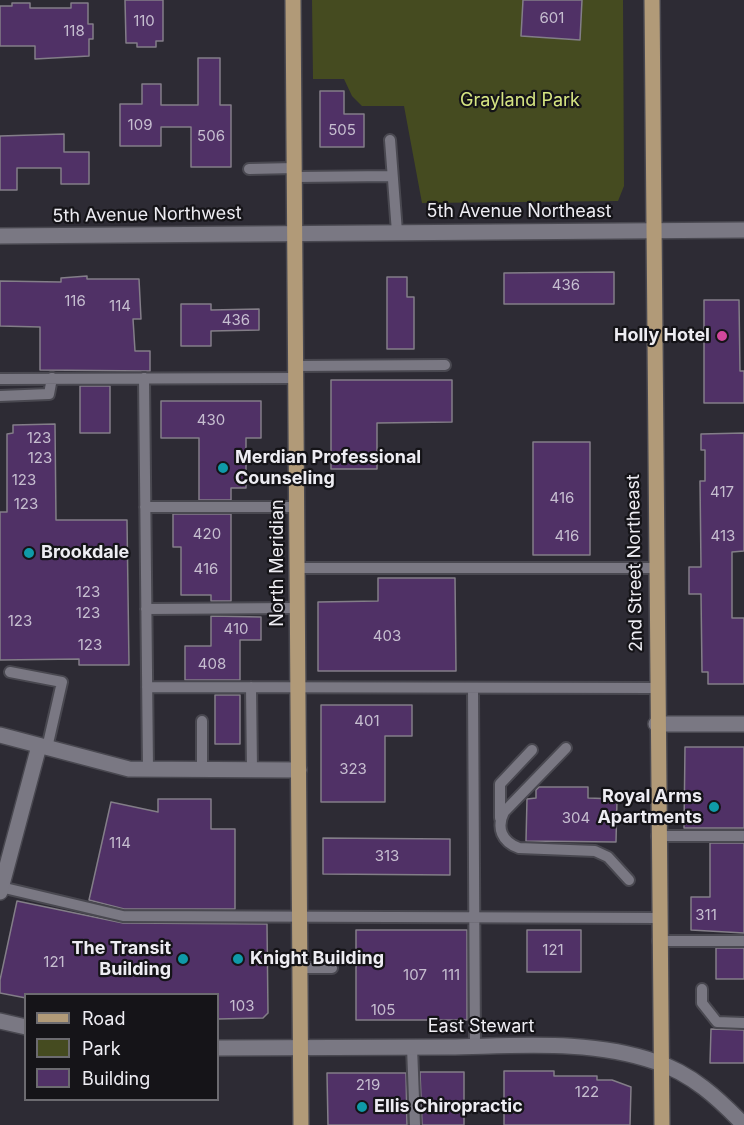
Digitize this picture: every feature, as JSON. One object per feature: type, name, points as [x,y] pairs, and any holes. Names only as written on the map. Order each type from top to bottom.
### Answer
[{"type":"main road","name":"North Meridian","points":[[293,0],[300,1125]]},
{"type":"main road","name":"2nd Street Northeast","points":[[652,0],[659,1062],[662,1125]]},
{"type":"street","name":"5th Avenue Northeast","points":[[295,232],[744,230]]},
{"type":"street","name":"5th Avenue Northwest","points":[[0,236],[295,232]]},
{"type":"street","points":[[656,724],[744,724]]},
{"type":"street","points":[[0,735],[129,769],[299,770]]},
{"type":"street","points":[[1,889],[3,869],[43,747]]},
{"type":"street","points":[[0,1021],[24,1027]]},
{"type":"street","name":"East Stewart","points":[[219,1048],[563,1046],[619,1052],[659,1062],[699,1084],[744,1125]]},
{"type":"lane","points":[[390,140],[396,232]]},
{"type":"lane","points":[[249,169],[392,176]]},
{"type":"lane","points":[[0,379],[144,378],[445,365]]},
{"type":"lane","points":[[0,396],[49,394],[52,378]]},
{"type":"lane","points":[[144,378],[148,769]]},
{"type":"lane","points":[[145,507],[297,507]]},
{"type":"lane","points":[[297,568],[655,568]]},
{"type":"lane","points":[[146,609],[298,608]]},
{"type":"lane","points":[[10,672],[62,682],[43,747]]},
{"type":"lane","points":[[147,687],[656,688]]},
{"type":"lane","points":[[251,687],[252,770]]},
{"type":"lane","points":[[473,688],[475,1046]]},
{"type":"lane","points":[[202,720],[202,769]]},
{"type":"lane","points":[[500,823],[508,808],[566,748]]},
{"type":"lane","points":[[532,750],[500,784],[500,823],[503,837],[511,845],[529,849],[585,850],[602,853],[629,880]]},
{"type":"lane","points":[[657,836],[744,836]]},
{"type":"lane","points":[[1,889],[123,916],[658,918]]},
{"type":"lane","points":[[658,941],[744,941]]},
{"type":"lane","points":[[300,968],[332,968]]},
{"type":"lane","points":[[702,989],[702,1003],[717,1022],[744,1023]]},
{"type":"lane","points":[[412,1047],[415,1125]]},
{"type":"green space","name":"Grayland Park","points":[[312,0],[623,0],[624,186],[618,201],[422,203],[404,106],[362,106],[352,96],[344,79],[313,79]]},
{"type":"building","points":[[125,0],[163,0],[163,41],[156,41],[156,47],[137,47],[137,43],[126,43]]},
{"type":"building","points":[[523,0],[582,0],[580,40],[521,36]]},
{"type":"building","points":[[12,3],[30,3],[30,8],[71,8],[71,3],[88,3],[88,24],[93,24],[93,39],[89,39],[89,56],[35,59],[35,46],[0,46],[0,6],[12,6]]},
{"type":"building","points":[[198,58],[220,58],[220,105],[231,105],[231,167],[191,167],[191,127],[161,127],[161,146],[120,146],[120,104],[142,104],[142,84],[161,84],[161,105],[198,105]]},
{"type":"building","points":[[320,91],[344,91],[344,114],[364,114],[364,147],[320,147]]},
{"type":"building","points":[[64,134],[64,152],[89,152],[89,184],[61,184],[61,168],[17,168],[17,190],[0,190],[0,136]]},
{"type":"building","points":[[614,272],[614,304],[504,304],[504,273]]},
{"type":"building","points":[[87,276],[87,279],[139,279],[141,319],[133,319],[135,351],[150,351],[150,371],[40,370],[40,327],[0,326],[0,281],[61,282],[61,278]]},
{"type":"building","points":[[387,277],[407,277],[407,297],[414,297],[414,349],[387,349]]},
{"type":"building","name":"Holly Hotel","points":[[704,300],[739,300],[740,371],[744,371],[744,403],[704,403]]},
{"type":"building","points":[[181,304],[211,304],[211,310],[259,309],[259,330],[211,331],[211,346],[181,346]]},
{"type":"building","points":[[331,380],[452,380],[452,422],[377,423],[377,469],[331,469]]},
{"type":"building","points":[[80,386],[110,386],[110,433],[80,433]]},
{"type":"building","points":[[161,401],[261,401],[261,438],[246,438],[246,488],[231,488],[231,500],[199,500],[199,438],[161,438]]},
{"type":"building","name":"Brookdale","points":[[55,424],[56,520],[127,520],[129,665],[79,665],[79,659],[0,660],[0,512],[7,512],[7,434],[13,433],[13,425]]},
{"type":"building","points":[[744,433],[744,551],[732,552],[732,618],[744,618],[744,684],[708,684],[708,672],[702,672],[701,594],[689,594],[689,567],[701,567],[700,481],[705,481],[705,450],[701,450],[701,434]]},
{"type":"building","points":[[533,442],[590,442],[590,555],[533,555]]},
{"type":"building","points":[[173,514],[231,514],[231,601],[211,601],[211,595],[181,595],[181,547],[173,547]]},
{"type":"building","points":[[378,578],[455,578],[456,671],[318,671],[318,602],[378,601]]},
{"type":"building","points":[[211,616],[261,617],[261,640],[240,640],[240,680],[185,680],[185,646],[211,646]]},
{"type":"building","points":[[215,695],[240,695],[240,744],[215,744]]},
{"type":"building","points":[[321,705],[412,705],[412,736],[385,736],[385,802],[321,802]]},
{"type":"building","name":"Royal Arms Apartments","points":[[685,747],[744,747],[744,828],[684,828]]},
{"type":"building","points":[[539,787],[588,787],[588,798],[617,799],[616,842],[526,841],[527,799],[536,798],[536,790]]},
{"type":"building","points":[[158,799],[211,799],[211,829],[235,829],[235,909],[124,909],[89,900],[111,802],[158,812]]},
{"type":"building","points":[[323,838],[450,839],[450,875],[323,874]]},
{"type":"building","points":[[710,843],[744,843],[744,933],[691,930],[691,897],[710,897]]},
{"type":"building","points":[[17,901],[123,923],[267,924],[268,1013],[263,1018],[219,1019],[219,993],[24,993],[24,998],[0,993],[0,980]]},
{"type":"building","points":[[356,930],[467,930],[467,1020],[356,1020]]},
{"type":"building","points":[[527,930],[581,930],[581,972],[527,972]]},
{"type":"building","points":[[716,948],[744,948],[744,979],[716,979]]},
{"type":"building","points":[[711,1029],[744,1030],[744,1063],[710,1063]]},
{"type":"building","points":[[504,1071],[554,1071],[554,1076],[597,1076],[597,1080],[612,1080],[631,1087],[630,1125],[504,1125]]},
{"type":"building","points":[[420,1072],[464,1072],[464,1125],[422,1125]]},
{"type":"building","points":[[327,1073],[406,1073],[407,1125],[328,1125]]},
{"type":"place","name":"Holly Hotel","points":[[722,336]]},
{"type":"place","name":"Merdian Professional Counseling","points":[[223,468]]},
{"type":"place","name":"Brookdale","points":[[29,553]]},
{"type":"place","name":"Royal Arms Apartments","points":[[714,807]]},
{"type":"place","name":"The Transit Building","points":[[183,959]]},
{"type":"place","name":"Knight Building","points":[[238,959]]},
{"type":"place","name":"Ellis Chiropractic","points":[[362,1107]]}]
